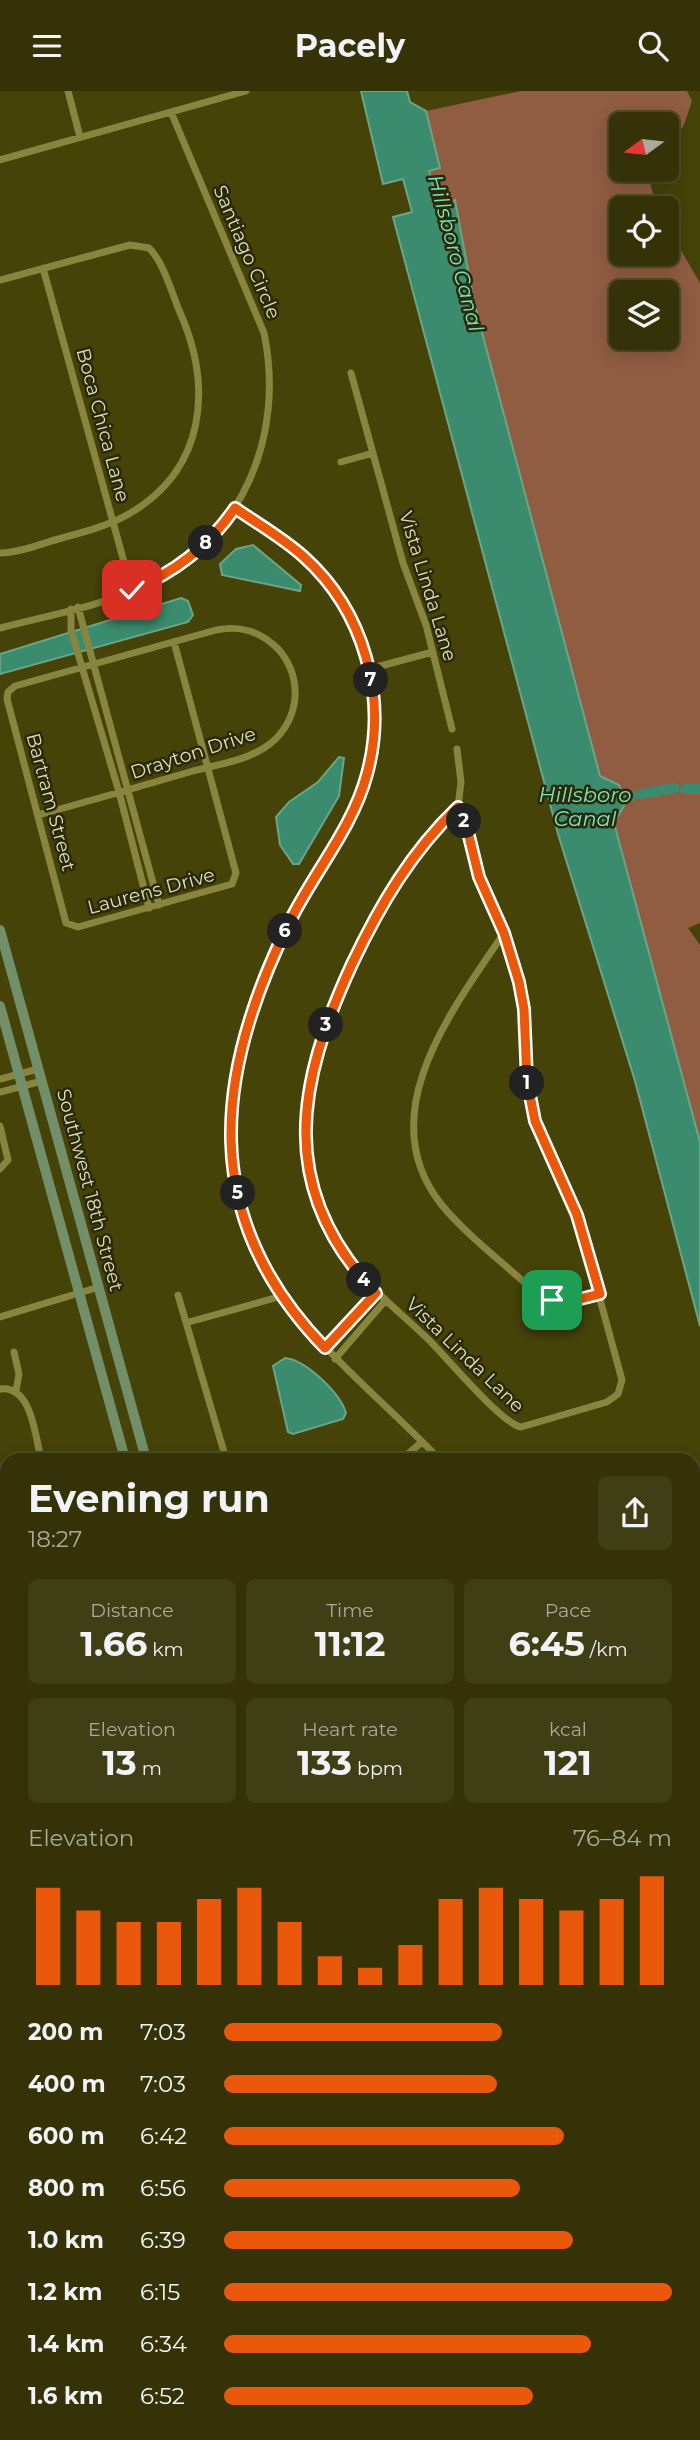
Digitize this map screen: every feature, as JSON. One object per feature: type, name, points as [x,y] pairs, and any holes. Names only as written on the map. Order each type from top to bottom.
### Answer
[{"type":"main road","name":"Southwest 18th Street","points":[[0,930],[144,1453]]},
{"type":"main road","name":"Southwest 18th Street","points":[[0,1006],[123,1453]]},
{"type":"street","points":[[68,91],[80,137]]},
{"type":"street","points":[[0,160],[246,91]]},
{"type":"street","name":"Santiago Circle","points":[[0,628],[132,590],[162,577],[194,554],[235,508],[253,475],[266,436],[270,405],[269,356],[256,310],[171,113]]},
{"type":"street","points":[[0,280],[130,245],[149,248],[154,253],[197,356],[199,409],[184,457],[160,489],[146,502],[114,522],[0,553]]},
{"type":"street","name":"Boca Chica Lane","points":[[43,268],[132,590]]},
{"type":"street","name":"Vista Linda Lane","points":[[351,373],[403,563],[433,652],[452,729]]},
{"type":"street","points":[[341,462],[373,453]]},
{"type":"street","points":[[235,508],[285,542],[323,577],[352,621],[369,669],[374,730],[366,777],[348,822],[311,881],[273,958],[245,1029],[233,1079],[231,1150],[238,1194],[251,1237],[282,1296],[335,1359],[395,1412],[433,1453]]},
{"type":"street","points":[[75,608],[90,650],[159,905]]},
{"type":"street","points":[[75,608],[71,630],[77,655],[119,792],[149,908]]},
{"type":"street","name":"Drayton Drive","points":[[15,686],[223,629],[251,631],[278,650],[292,676],[295,698],[293,713],[277,738],[251,754],[38,815]]},
{"type":"street","points":[[174,642],[208,767]]},
{"type":"street","points":[[369,669],[433,652]]},
{"type":"street","name":"Bartram Street","points":[[15,686],[8,692],[7,699],[66,923],[71,927]]},
{"type":"street","name":"Vista Linda Lane","points":[[457,749],[461,782],[458,807],[466,824],[479,877],[504,933],[524,1009],[527,1080],[535,1121],[577,1215],[621,1374],[618,1394],[607,1402],[521,1427],[508,1423],[456,1367],[376,1293],[344,1254],[321,1210],[306,1145],[307,1094],[326,1025],[368,930],[415,852],[458,807]]},
{"type":"street","name":"Laurens Drive","points":[[71,927],[149,908],[232,884],[236,880],[208,767]]},
{"type":"street","points":[[504,933],[449,1018],[421,1079],[413,1120],[419,1162],[442,1205],[535,1292],[552,1300],[565,1301],[600,1294]]},
{"type":"street","points":[[0,1079],[38,1069]]},
{"type":"street","points":[[0,1092],[42,1081]]},
{"type":"street","points":[[0,1126],[9,1160],[0,1169]]},
{"type":"street","points":[[0,1317],[99,1287]]},
{"type":"street","points":[[325,1348],[376,1293]]},
{"type":"street","points":[[178,1295],[189,1322],[224,1453]]},
{"type":"street","points":[[189,1322],[282,1296]]},
{"type":"street","name":"Vista Linda Lane","points":[[335,1359],[385,1301]]},
{"type":"street","points":[[14,1352],[19,1374],[16,1391]]},
{"type":"street","points":[[0,1389],[16,1391],[23,1398],[39,1453]]},
{"type":"street","points":[[409,1453],[422,1442]]},
{"type":"shaded area","points":[[521,91],[687,91],[692,101],[679,132],[679,112],[609,112],[609,182],[651,182],[654,196],[609,196],[609,266],[679,266],[679,247],[700,283],[700,923],[688,928],[700,945],[700,1142],[614,823],[625,804],[619,785],[600,776],[474,302],[455,201],[438,205],[429,171],[440,168],[426,111]]},
{"type":"water","name":"Hillsboro Canal","points":[[361,91],[407,91],[410,102],[426,111],[440,168],[429,171],[438,204],[455,200],[474,302],[600,776],[619,785],[625,804],[614,823],[700,1142],[700,1326],[635,1081],[558,834],[393,217],[412,212],[403,179],[383,184]]},
{"type":"water","points":[[253,545],[301,585],[300,591],[222,575],[220,564],[236,549]]},
{"type":"water","points":[[181,598],[188,601],[193,615],[188,622],[0,674],[0,654]]},
{"type":"water","points":[[339,757],[344,758],[339,796],[299,864],[293,864],[280,845],[276,817],[289,802],[318,782]]},
{"type":"water","points":[[285,1358],[303,1365],[330,1387],[343,1405],[346,1413],[343,1419],[293,1434],[288,1432],[273,1366]]},
{"type":"waterway","points":[[641,794],[675,788]]},
{"type":"waterway","points":[[685,789],[700,789]]},
{"type":"waterway","points":[[611,800],[632,796]]},
{"type":"route","points":[[132,590],[162,577],[194,554],[223,525],[235,508],[304,557],[331,587],[362,643],[372,682],[373,746],[358,800],[348,822],[311,881],[273,958],[245,1029],[233,1079],[230,1124],[234,1175],[251,1237],[274,1283],[298,1318],[325,1348],[376,1293],[354,1268],[331,1233],[313,1186],[305,1119],[311,1069],[341,987],[368,930],[415,852],[428,835],[458,807],[466,824],[479,877],[504,933],[519,982],[524,1009],[525,1063],[535,1121],[550,1160],[577,1215],[600,1294],[572,1301],[552,1300]]}]
